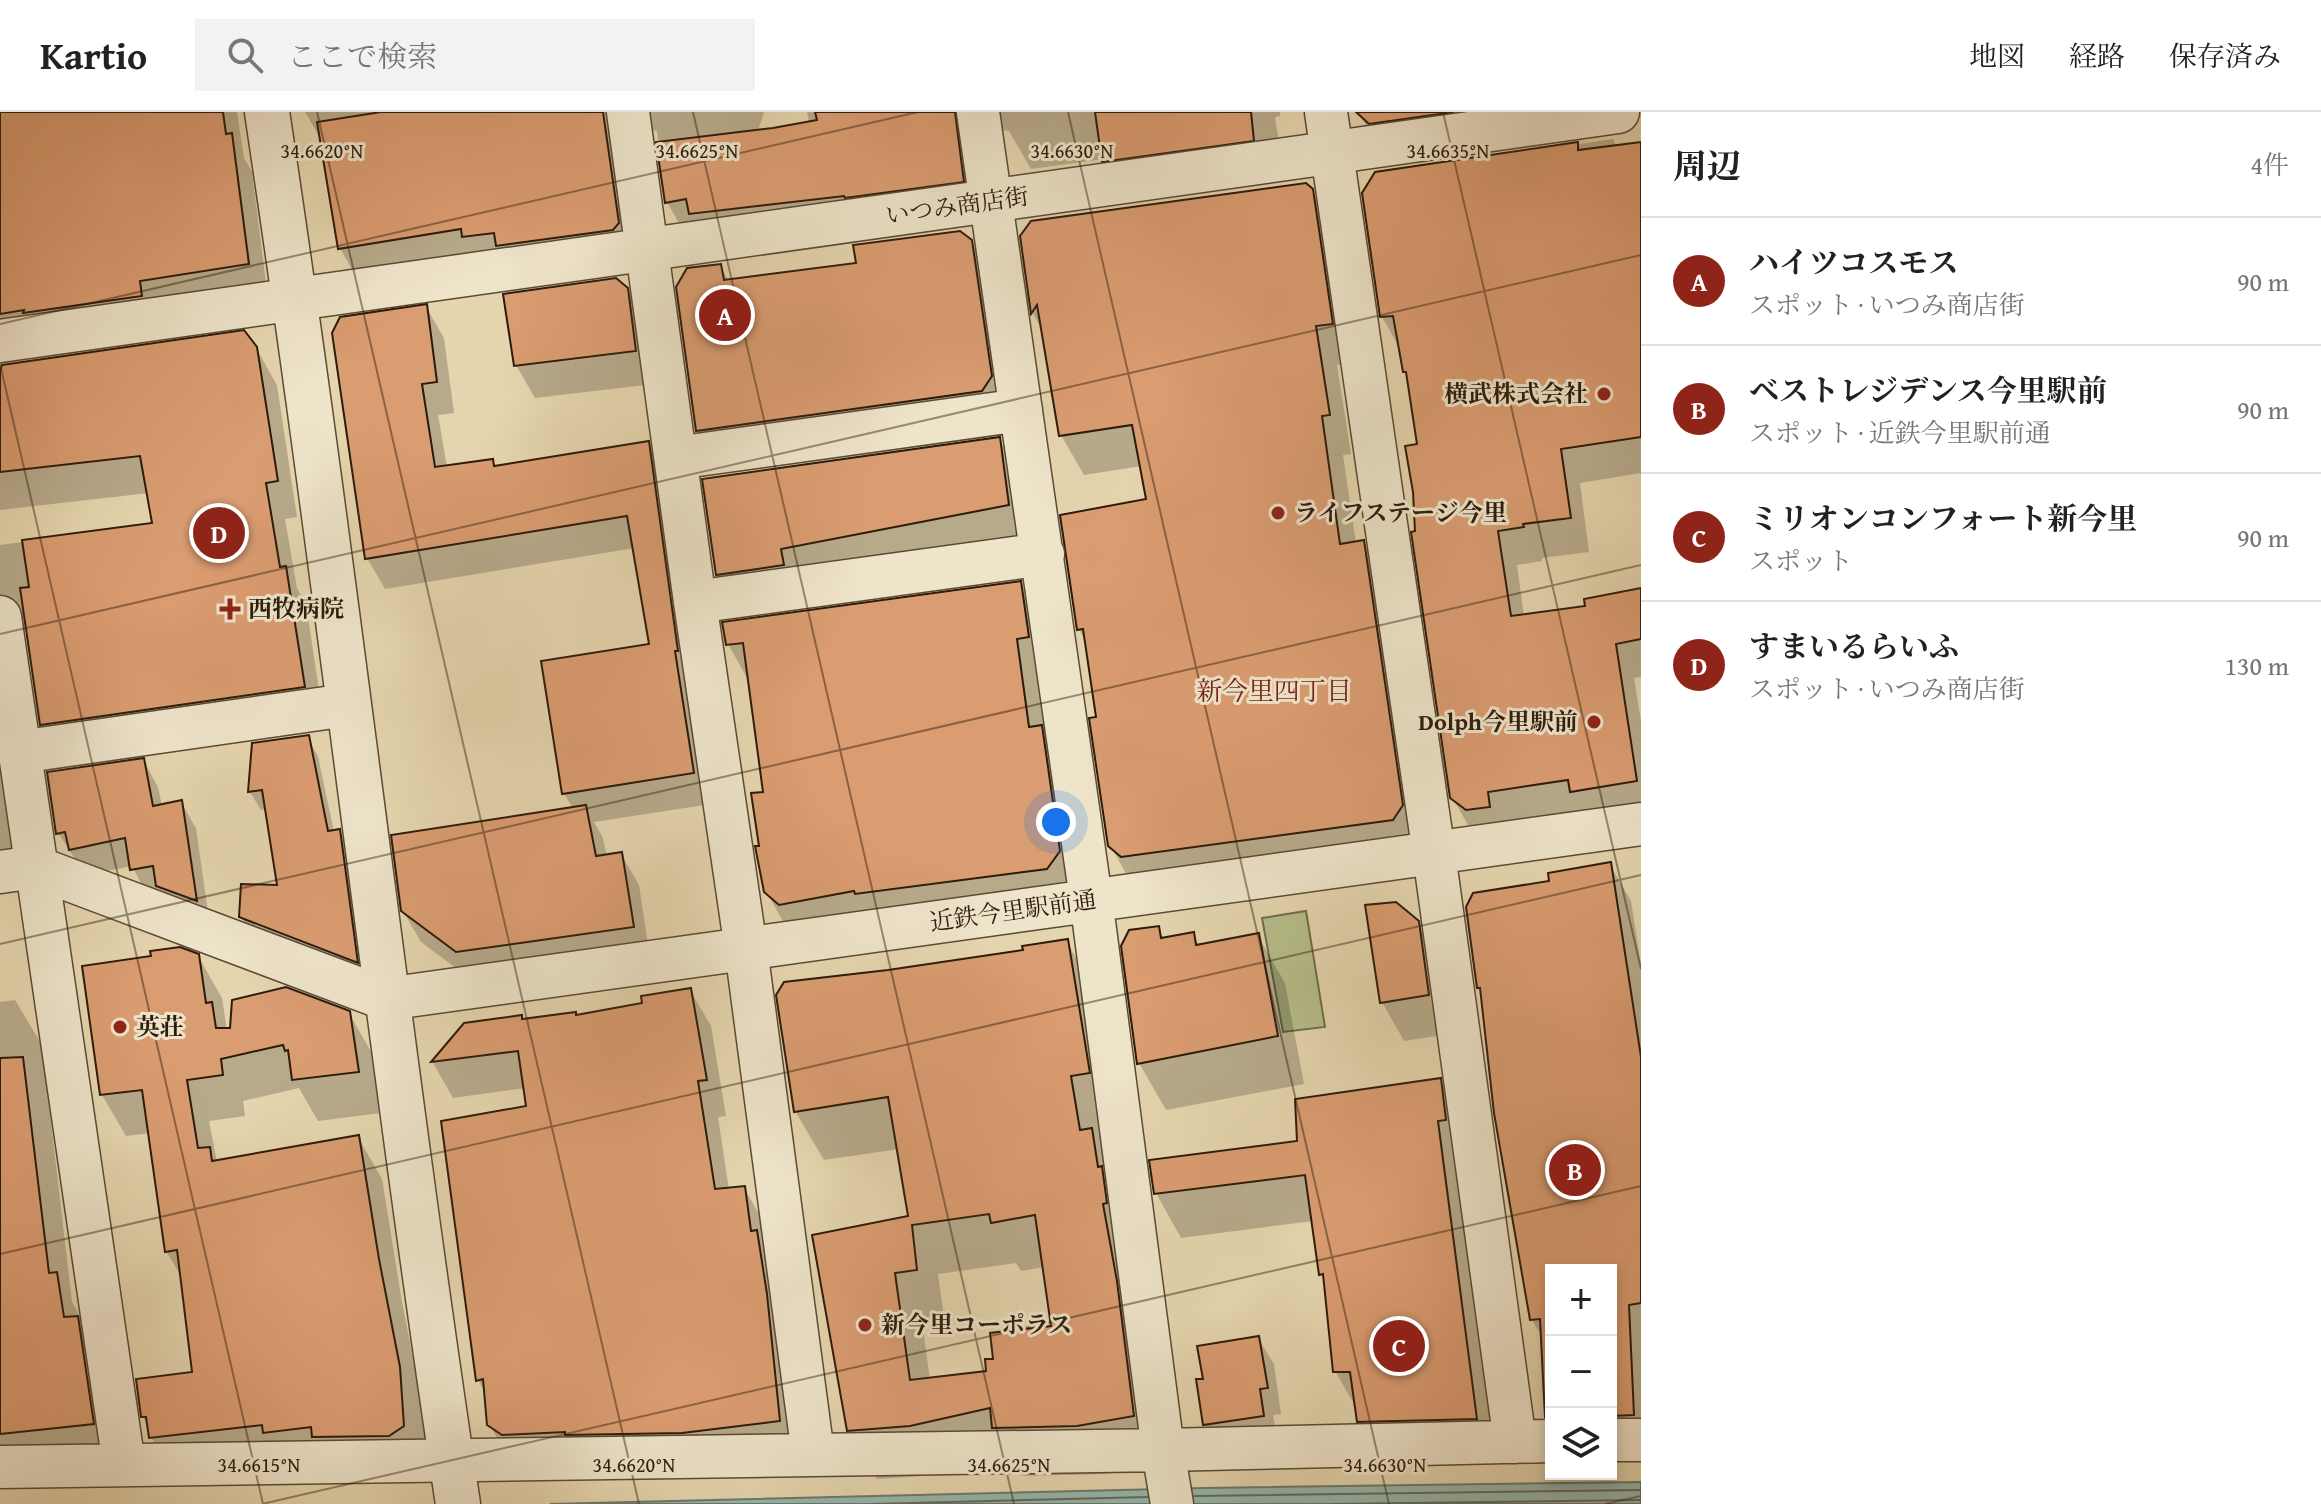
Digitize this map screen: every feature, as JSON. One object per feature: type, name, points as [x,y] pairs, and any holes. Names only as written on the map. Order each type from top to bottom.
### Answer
[{"type":"street","points":[[267,112],[295,298],[386,999],[458,1504]]},
{"type":"street","points":[[628,112],[746,949],[813,1454]]},
{"type":"street","points":[[978,112],[1091,899],[1167,1475]]},
{"type":"street","points":[[0,1467],[813,1454],[1167,1475],[1533,1441],[1434,854],[1326,112]]},
{"type":"street","name":"いつみ商店街","points":[[0,341],[1618,112]]},
{"type":"street","points":[[676,458],[1021,410]]},
{"type":"street","points":[[695,602],[1043,554]]},
{"type":"street","points":[[0,617],[19,752],[18,870],[124,1465]]},
{"type":"street","points":[[19,752],[347,705]]},
{"type":"street","name":"近鉄今里駅前通","points":[[386,999],[1641,824]]},
{"type":"street","points":[[18,870],[386,999]]},
{"type":"street","points":[[1617,1440],[1641,1440]]},
{"type":"green space","points":[[1306,911],[1325,1027],[1283,1032],[1262,918]]},
{"type":"water","points":[[1641,1482],[1641,1504],[550,1504],[1205,1488]]},
{"type":"building","points":[[0,112],[223,112],[226,134],[232,133],[249,264],[140,281],[142,296],[0,314]]},
{"type":"building","points":[[381,112],[603,112],[619,223],[613,230],[496,246],[494,233],[462,237],[461,229],[338,249],[317,122]]},
{"type":"building","points":[[815,112],[955,112],[964,182],[689,214],[686,199],[665,203],[656,142],[817,120]]},
{"type":"building","points":[[1095,112],[1251,112],[1254,141],[1102,162]]},
{"type":"building","points":[[1356,112],[1454,112],[1369,124]]},
{"type":"building","points":[[1578,142],[1578,150],[1641,142],[1641,437],[1561,449],[1571,518],[1523,524],[1524,527],[1498,531],[1511,616],[1585,606],[1584,599],[1641,588],[1641,639],[1616,644],[1637,781],[1570,792],[1568,780],[1488,792],[1490,807],[1466,810],[1450,798],[1411,532],[1415,531],[1413,492],[1405,446],[1417,444],[1406,372],[1403,372],[1393,316],[1380,317],[1362,193],[1375,172]]},
{"type":"building","points":[[1306,183],[1313,189],[1333,324],[1316,326],[1330,415],[1322,416],[1340,544],[1364,540],[1403,805],[1393,820],[1121,857],[1108,846],[1089,718],[1096,717],[1083,629],[1077,630],[1060,515],[1146,499],[1132,425],[1059,436],[1037,305],[1031,314],[1020,236],[1031,221]]},
{"type":"building","points":[[960,231],[972,240],[992,376],[982,391],[696,431],[676,287],[687,268],[721,264],[724,280],[856,263],[853,245]]},
{"type":"building","points":[[616,278],[628,288],[636,351],[514,366],[503,294]]},
{"type":"building","points":[[427,304],[437,382],[422,384],[435,467],[493,459],[494,466],[649,441],[678,651],[675,651],[694,773],[562,794],[541,661],[649,644],[627,516],[365,559],[332,333],[340,317]]},
{"type":"building","points":[[244,330],[257,347],[278,481],[266,483],[280,567],[286,566],[305,687],[40,725],[20,588],[29,587],[22,540],[152,523],[140,456],[0,472],[2,365]]},
{"type":"building","points":[[1000,437],[1009,505],[781,549],[784,565],[716,575],[702,479]]},
{"type":"building","points":[[1021,581],[1029,637],[1017,639],[1029,727],[1042,725],[1060,851],[1047,869],[855,894],[854,891],[779,905],[764,892],[755,846],[759,846],[751,793],[763,792],[743,643],[726,645],[722,622]]},
{"type":"building","points":[[309,735],[328,831],[340,829],[358,963],[239,917],[241,884],[277,885],[262,790],[248,792],[252,743]]},
{"type":"building","points":[[144,758],[153,806],[182,800],[197,901],[156,886],[153,866],[130,870],[125,838],[69,850],[65,832],[56,834],[47,772]]},
{"type":"building","points":[[586,805],[596,856],[622,852],[634,927],[456,952],[401,911],[391,835]]},
{"type":"building","points":[[1611,862],[1641,1057],[1641,1303],[1629,1305],[1634,1415],[1617,1416],[1617,1264],[1545,1264],[1545,1417],[1540,1319],[1530,1320],[1494,1113],[1480,988],[1477,988],[1466,907],[1473,893],[1549,881],[1548,873]]},
{"type":"building","points":[[1396,902],[1419,921],[1429,995],[1380,1003],[1365,905]]},
{"type":"building","points":[[1159,926],[1161,938],[1194,932],[1196,945],[1259,933],[1278,1036],[1137,1064],[1121,946],[1129,930]]},
{"type":"building","points":[[1068,939],[1090,1073],[1071,1076],[1080,1130],[1092,1128],[1098,1167],[1102,1166],[1107,1203],[1103,1204],[1117,1281],[1134,1416],[1077,1426],[992,1428],[990,1408],[910,1426],[847,1431],[812,1235],[908,1216],[888,1097],[794,1112],[776,995],[784,982],[1023,950],[1022,946]],"holes":[[[989,1214],[991,1223],[1035,1215],[1051,1326],[990,1333],[993,1359],[985,1359],[986,1371],[910,1380],[895,1273],[917,1270],[912,1225]]]},
{"type":"building","points":[[180,947],[199,954],[206,1003],[212,1002],[216,1028],[230,1028],[232,1000],[286,987],[350,1011],[359,1072],[292,1080],[288,1050],[285,1051],[283,1045],[221,1059],[223,1075],[187,1080],[198,1148],[210,1147],[212,1161],[359,1135],[400,1367],[404,1426],[389,1436],[312,1437],[311,1427],[263,1433],[262,1425],[149,1438],[146,1417],[141,1417],[136,1379],[192,1372],[177,1250],[165,1252],[142,1090],[100,1095],[82,966],[151,956],[150,951]]},
{"type":"building","points":[[691,988],[707,1080],[698,1081],[715,1189],[745,1186],[751,1231],[757,1230],[767,1294],[780,1421],[682,1433],[502,1435],[487,1425],[483,1379],[476,1381],[441,1121],[526,1106],[518,1051],[431,1062],[464,1023],[522,1015],[522,1019],[576,1012],[576,1015],[642,1003],[641,996]]},
{"type":"building","points":[[23,1057],[49,1273],[57,1272],[64,1317],[78,1316],[94,1424],[0,1434],[0,1058]]},
{"type":"building","points":[[1441,1078],[1446,1120],[1438,1121],[1477,1419],[1357,1422],[1350,1372],[1333,1372],[1323,1274],[1319,1275],[1305,1175],[1154,1194],[1149,1160],[1297,1141],[1295,1099]]},
{"type":"building","points":[[1259,1336],[1268,1388],[1260,1389],[1264,1416],[1203,1425],[1196,1379],[1203,1379],[1197,1346]]},
{"type":"place","name":"ハイツコスモス","points":[[725,315]]},
{"type":"place","name":"横武株式会社","points":[[1604,394]]},
{"type":"place","name":"ライフステージ今里","points":[[1278,513]]},
{"type":"place","name":"すまいるらいふ","points":[[219,533]]},
{"type":"place","name":"西牧病院","points":[[230,609]]},
{"type":"place","name":"Dolph今里駅前","points":[[1594,722]]},
{"type":"place","name":"英荘","points":[[120,1027]]},
{"type":"place","name":"ベストレジデンス今里駅前","points":[[1575,1170]]},
{"type":"place","name":"新今里コーポラス","points":[[865,1325]]},
{"type":"place","name":"ミリオンコンフォート新今里","points":[[1399,1346]]},
{"type":"district","name":"新今里四丁目","points":[[1274,691]]}]
